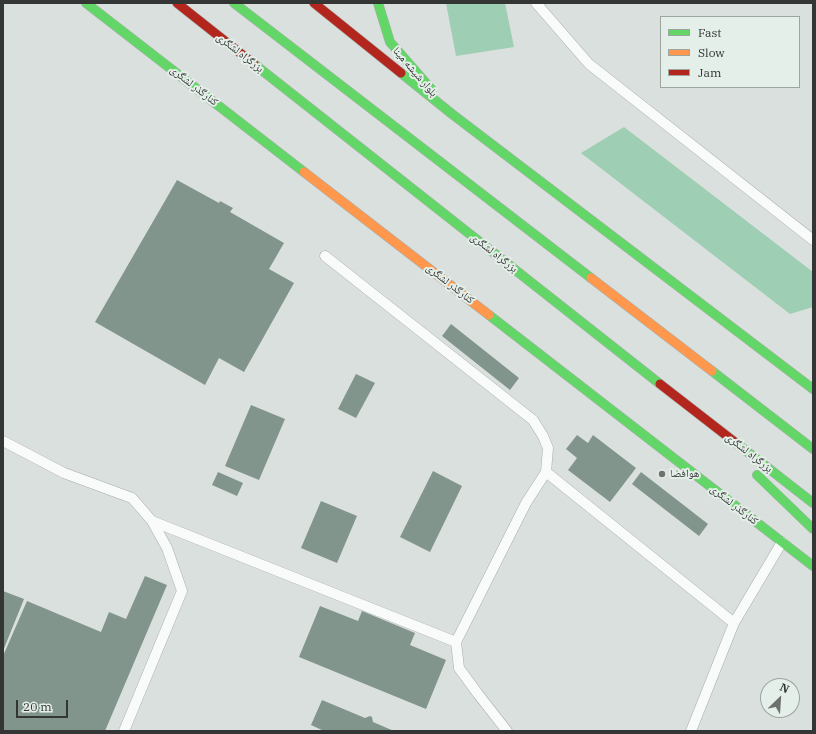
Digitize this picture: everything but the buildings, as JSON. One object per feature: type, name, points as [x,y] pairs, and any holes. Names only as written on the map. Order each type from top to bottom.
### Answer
[{"type":"main road","name":"کنارگذر لشگری","points":[[86,3],[813,566]]},
{"type":"main road","name":"بزرگراه لشگری","points":[[177,3],[682,402],[813,502]]},
{"type":"main road","points":[[234,3],[813,449]]},
{"type":"main road","points":[[314,3],[452,114],[813,389]]},
{"type":"main road","name":"بلوار شیشه مینا","points":[[378,3],[390,42],[452,114]]},
{"type":"main road","points":[[682,402],[738,456]]},
{"type":"main road","points":[[750,467],[813,529]]},
{"type":"lane","points":[[536,3],[589,64],[813,240]]},
{"type":"lane","points":[[326,256],[533,420],[544,436],[548,448],[546,472],[526,503],[456,642],[458,668],[507,731]]},
{"type":"lane","points":[[3,441],[64,473],[132,498],[152,521],[167,548],[182,591],[124,731]]},
{"type":"lane","points":[[546,472],[734,623]]},
{"type":"lane","points":[[152,521],[456,642]]},
{"type":"lane","points":[[691,731],[734,623],[782,542]]},
{"type":"green space","points":[[446,3],[505,3],[514,47],[456,56]]},
{"type":"green space","points":[[624,127],[813,272],[813,307],[790,314],[581,153]]},
{"type":"traffic: fast","points":[[86,3],[304,172]]},
{"type":"traffic: fast","points":[[234,3],[591,278]]},
{"type":"traffic: fast","points":[[378,3],[390,42],[432,90]]},
{"type":"traffic: fast","points":[[254,64],[660,384]]},
{"type":"traffic: fast","points":[[401,73],[452,114],[813,389]]},
{"type":"traffic: fast","points":[[489,315],[813,566]]},
{"type":"traffic: fast","points":[[712,371],[813,449]]},
{"type":"traffic: fast","points":[[736,443],[813,503]]},
{"type":"traffic: fast","points":[[757,475],[813,529]]},
{"type":"traffic: slow","points":[[304,172],[489,315]]},
{"type":"traffic: slow","points":[[591,278],[712,371]]},
{"type":"traffic: jam","points":[[177,3],[254,64]]},
{"type":"traffic: jam","points":[[314,3],[401,73]]},
{"type":"traffic: jam","points":[[660,384],[736,443]]},
{"type":"place","name":"هوافضا","points":[[662,474]]}]
